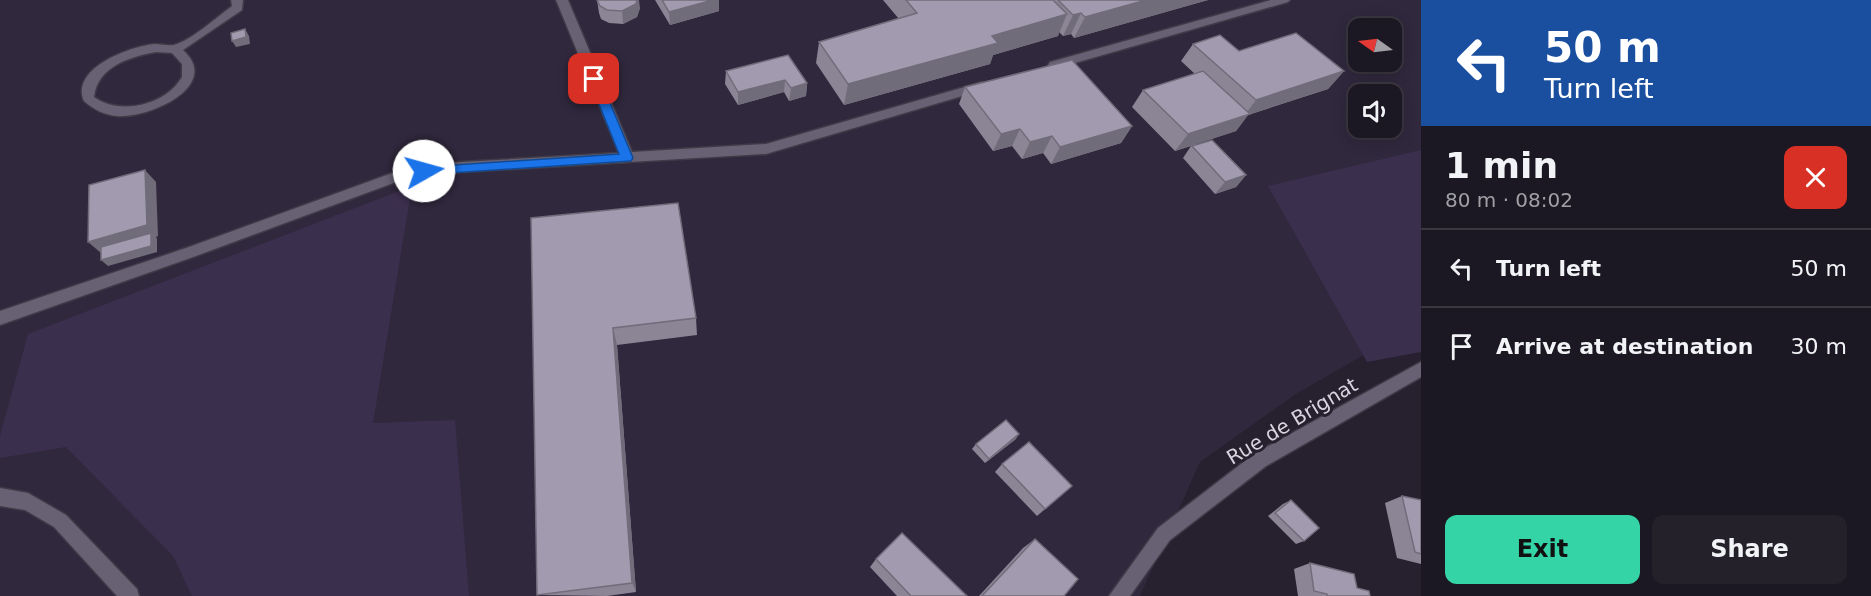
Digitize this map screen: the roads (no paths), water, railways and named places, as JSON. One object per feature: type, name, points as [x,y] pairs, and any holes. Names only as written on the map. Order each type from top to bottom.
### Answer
[{"type":"street","points":[[175,49],[185,58],[189,67],[187,79],[162,102],[143,109],[120,112],[99,108],[88,98],[87,86],[97,72],[113,61],[136,52],[159,48],[175,49],[238,7],[237,0]]},
{"type":"street","points":[[562,0],[627,158]]},
{"type":"street","points":[[1039,70],[1284,0]]},
{"type":"street","points":[[0,318],[192,252],[406,174],[461,167],[766,149],[994,83]]},
{"type":"street","name":"Rue de Brignat","points":[[1118,596],[1164,534],[1260,460],[1421,369]]},
{"type":"street","points":[[0,497],[28,502],[60,521],[130,596]]}]
